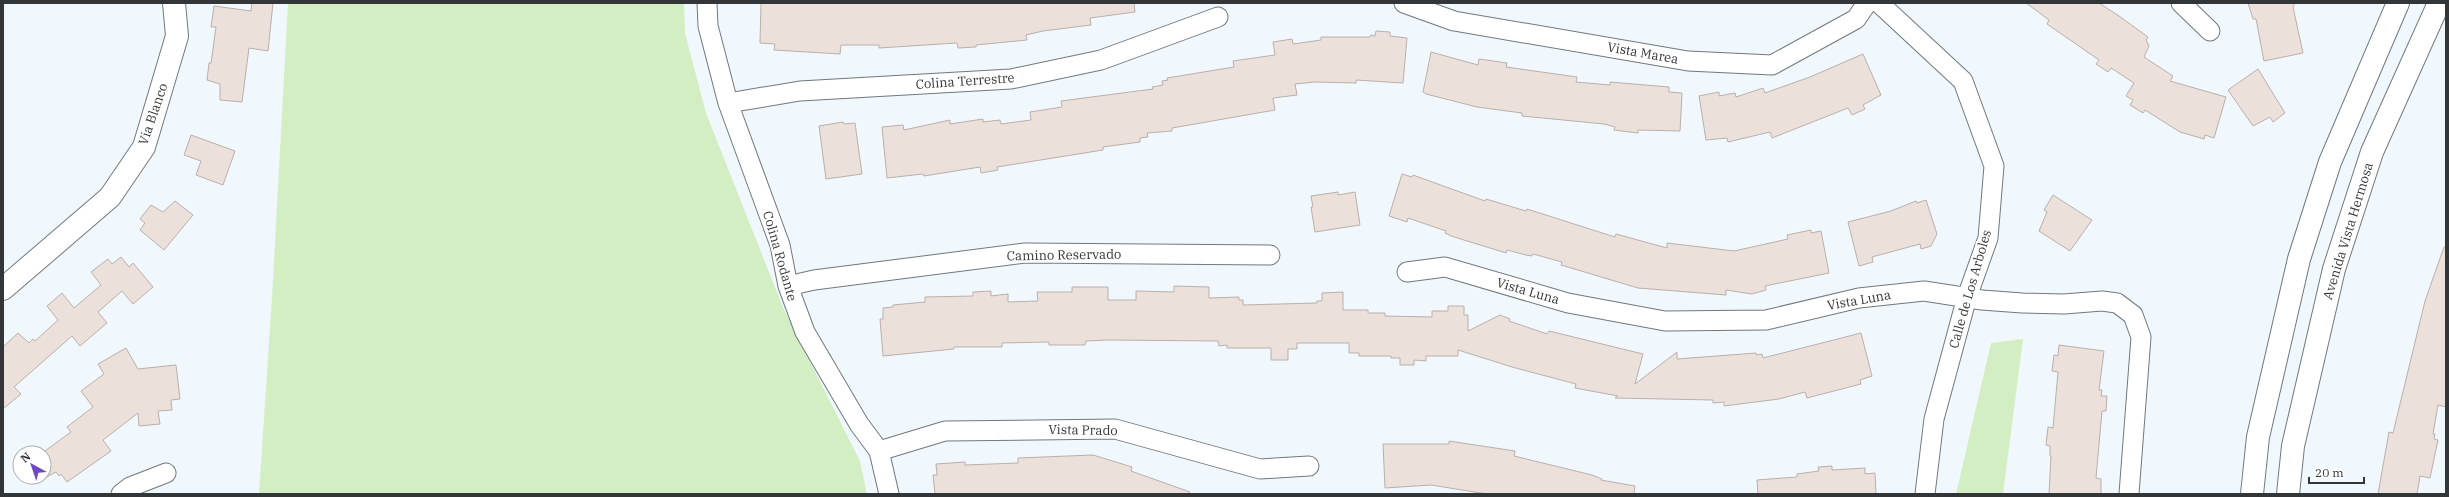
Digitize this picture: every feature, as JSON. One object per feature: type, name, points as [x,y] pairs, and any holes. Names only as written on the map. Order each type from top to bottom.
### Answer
[{"type":"main road","name":"Via Blanco","points":[[3,289],[110,197],[144,147],[177,36],[174,3]]},
{"type":"main road","points":[[2252,494],[2258,437],[2299,259],[2330,162],[2398,3]]},
{"type":"main road","name":"Avenida Vista Hermosa","points":[[2288,494],[2293,446],[2334,269],[2372,152],[2439,3]]},
{"type":"street","name":"Colina Rodante","points":[[706,3],[708,26],[728,103],[780,245],[788,286],[805,332],[859,424],[879,452],[889,494]]},
{"type":"street","name":"Vista Marea","points":[[1404,3],[1454,21],[1688,61],[1772,65],[1856,19],[1867,3]]},
{"type":"street","name":"Calle de Los Arboles","points":[[1879,3],[1963,81],[1994,166],[1988,238],[1967,297],[1934,419],[1925,494]]},
{"type":"street","points":[[2181,3],[2210,31]]},
{"type":"street","name":"Colina Terrestre","points":[[728,103],[800,91],[1011,80],[1101,60],[1218,17]]},
{"type":"street","name":"Camino Reservado","points":[[788,286],[814,280],[1025,253],[1270,255]]},
{"type":"street","name":"Vista Luna","points":[[1407,272],[1446,267],[1568,302],[1665,321],[1766,320],[1859,298],[1924,291],[1967,297],[2064,304],[2102,301],[2117,303],[2133,315],[2141,337],[2129,494]]},
{"type":"street","name":"Vista Prado","points":[[879,452],[945,431],[1115,429],[1260,469],[1310,466]]},
{"type":"street","points":[[120,494],[130,487],[166,473]]},
{"type":"green space","points":[[288,3],[684,3],[685,33],[706,113],[784,310],[860,461],[867,494],[259,494],[272,297]]},
{"type":"green space","points":[[2023,339],[2003,494],[1956,494],[1991,343]]},
{"type":"building","points":[[252,3],[273,3],[268,51],[249,48],[242,102],[220,100],[220,84],[207,80],[216,27],[211,27],[214,6],[251,11]]},
{"type":"building","points":[[761,3],[1134,3],[1135,12],[1090,18],[1091,25],[1043,31],[1026,35],[1027,40],[958,48],[957,43],[879,48],[879,45],[841,45],[840,54],[774,50],[775,44],[760,43]]},
{"type":"building","points":[[2026,3],[2099,3],[2119,16],[2148,37],[2146,40],[2149,46],[2144,57],[2173,76],[2170,81],[2226,97],[2214,138],[2205,135],[2204,139],[2180,132],[2145,110],[2143,113],[2130,105],[2133,100],[2126,96],[2134,83],[2111,68],[2108,72],[2096,64],[2099,60],[2047,24],[2049,20]]},
{"type":"building","points":[[2248,3],[2295,3],[2293,7],[2303,53],[2264,61],[2256,19],[2253,19]]},
{"type":"building","points":[[1376,31],[1390,32],[1390,36],[1407,38],[1403,83],[1356,80],[1356,83],[1315,82],[1295,84],[1297,95],[1273,98],[1275,110],[1172,128],[1172,131],[1147,133],[1148,137],[1140,138],[1140,142],[1103,147],[1103,150],[997,167],[998,170],[981,173],[980,167],[924,176],[923,174],[887,178],[882,127],[903,125],[904,130],[950,120],[950,124],[983,119],[983,122],[1000,120],[1001,124],[1031,120],[1030,112],[1062,107],[1061,101],[1153,89],[1152,87],[1163,85],[1162,81],[1168,80],[1167,78],[1234,67],[1233,61],[1275,55],[1273,42],[1292,39],[1293,44],[1321,40],[1321,37],[1370,37],[1371,35],[1375,36]]},
{"type":"building","points":[[1431,52],[1478,65],[1479,59],[1507,63],[1506,67],[1577,77],[1576,82],[1610,85],[1610,82],[1669,87],[1669,92],[1682,93],[1680,131],[1638,130],[1638,133],[1614,130],[1615,127],[1604,124],[1522,116],[1522,113],[1477,107],[1426,94],[1423,92]]},
{"type":"building","points":[[1863,54],[1881,95],[1863,105],[1865,109],[1852,115],[1848,108],[1772,138],[1770,132],[1728,142],[1727,138],[1706,140],[1699,96],[1719,92],[1719,96],[1735,93],[1736,97],[1763,88],[1765,93],[1810,77]]},
{"type":"building","points":[[2258,69],[2285,113],[2273,122],[2270,117],[2253,126],[2228,90]]},
{"type":"building","points":[[843,122],[844,124],[855,123],[862,174],[826,179],[819,126]]},
{"type":"building","points":[[191,135],[235,151],[223,185],[196,175],[201,161],[184,155]]},
{"type":"building","points":[[1402,174],[1412,177],[1413,175],[1485,201],[1486,199],[1526,211],[1527,209],[1615,237],[1616,234],[1667,248],[1667,243],[1734,251],[1788,239],[1787,235],[1811,230],[1811,233],[1821,231],[1829,273],[1765,286],[1766,290],[1752,294],[1726,290],[1726,295],[1638,288],[1561,265],[1562,262],[1533,254],[1532,256],[1507,250],[1506,253],[1451,236],[1445,233],[1446,231],[1408,218],[1407,222],[1389,216]]},
{"type":"building","points":[[1338,192],[1338,195],[1355,192],[1360,225],[1315,232],[1311,207],[1313,207],[1311,196]]},
{"type":"building","points":[[2053,195],[2092,220],[2070,251],[2039,231],[2047,212],[2044,210]]},
{"type":"building","points":[[1926,200],[1937,234],[1931,246],[1921,249],[1920,244],[1872,257],[1873,262],[1859,266],[1848,222],[1891,211],[1916,201],[1917,203]]},
{"type":"building","points":[[175,201],[193,215],[164,250],[140,230],[145,223],[140,219],[151,205],[163,212]]},
{"type":"building","points":[[2444,247],[2446,247],[2446,407],[2438,405],[2433,434],[2435,434],[2434,439],[2438,440],[2430,478],[2420,476],[2417,494],[2378,494],[2389,432],[2393,433],[2425,301]]},
{"type":"building","points":[[121,257],[129,267],[133,263],[153,287],[133,304],[122,291],[98,312],[107,323],[80,346],[72,336],[14,387],[21,394],[3,409],[3,347],[18,333],[29,343],[33,339],[35,341],[58,320],[47,306],[62,293],[74,308],[101,285],[91,272],[108,259],[112,264]]},
{"type":"building","points":[[1174,286],[1209,287],[1209,298],[1239,297],[1239,300],[1243,300],[1243,305],[1317,303],[1317,301],[1322,301],[1322,293],[1343,292],[1343,310],[1368,310],[1368,313],[1385,313],[1385,316],[1432,317],[1432,311],[1448,311],[1448,306],[1464,306],[1464,315],[1468,315],[1468,331],[1500,315],[1510,319],[1509,321],[1547,334],[1549,331],[1643,354],[1635,384],[1677,352],[1677,359],[1756,353],[1756,355],[1762,354],[1763,358],[1861,333],[1872,376],[1860,380],[1861,384],[1807,398],[1805,392],[1779,399],[1724,406],[1724,402],[1713,403],[1713,400],[1615,398],[1618,396],[1575,388],[1576,384],[1512,367],[1458,350],[1458,356],[1426,356],[1426,361],[1414,360],[1414,365],[1400,365],[1400,358],[1391,358],[1391,356],[1359,356],[1359,353],[1349,353],[1349,343],[1297,343],[1297,349],[1288,349],[1288,360],[1271,360],[1271,348],[1227,348],[1227,345],[1219,346],[1218,341],[1108,340],[1086,341],[1085,345],[1049,345],[1049,342],[1002,343],[1002,347],[954,347],[954,349],[883,356],[880,319],[883,319],[883,308],[893,307],[893,305],[925,302],[925,297],[973,296],[973,292],[991,291],[991,296],[1008,294],[1008,302],[1038,301],[1037,292],[1072,292],[1072,287],[1108,287],[1108,300],[1136,300],[1136,291],[1174,292]]},
{"type":"building","points":[[2059,345],[2104,351],[2099,390],[2102,390],[2101,396],[2107,396],[2106,411],[2102,411],[2096,478],[2101,479],[2101,494],[2049,494],[2051,456],[2050,446],[2046,445],[2048,427],[2053,428],[2058,372],[2052,371],[2054,355],[2058,356]]},
{"type":"building","points":[[126,348],[138,369],[176,365],[180,399],[171,400],[172,410],[158,411],[160,424],[139,426],[138,413],[103,440],[111,451],[67,482],[61,474],[59,476],[56,472],[52,474],[52,446],[71,432],[67,427],[93,407],[81,391],[104,374],[98,364]]},
{"type":"building","points":[[1449,441],[1515,451],[1514,456],[1592,475],[1602,479],[1601,480],[1635,486],[1634,494],[1487,494],[1431,485],[1385,488],[1383,444],[1449,444]]},
{"type":"building","points":[[1093,455],[1132,467],[1131,471],[1190,492],[1189,494],[935,494],[933,475],[937,475],[936,464],[965,462],[965,465],[1018,463],[1018,458]]},
{"type":"building","points":[[1832,466],[1832,470],[1865,468],[1865,474],[1875,473],[1876,494],[1758,494],[1757,480],[1797,477],[1797,474],[1819,471],[1818,467]]}]
